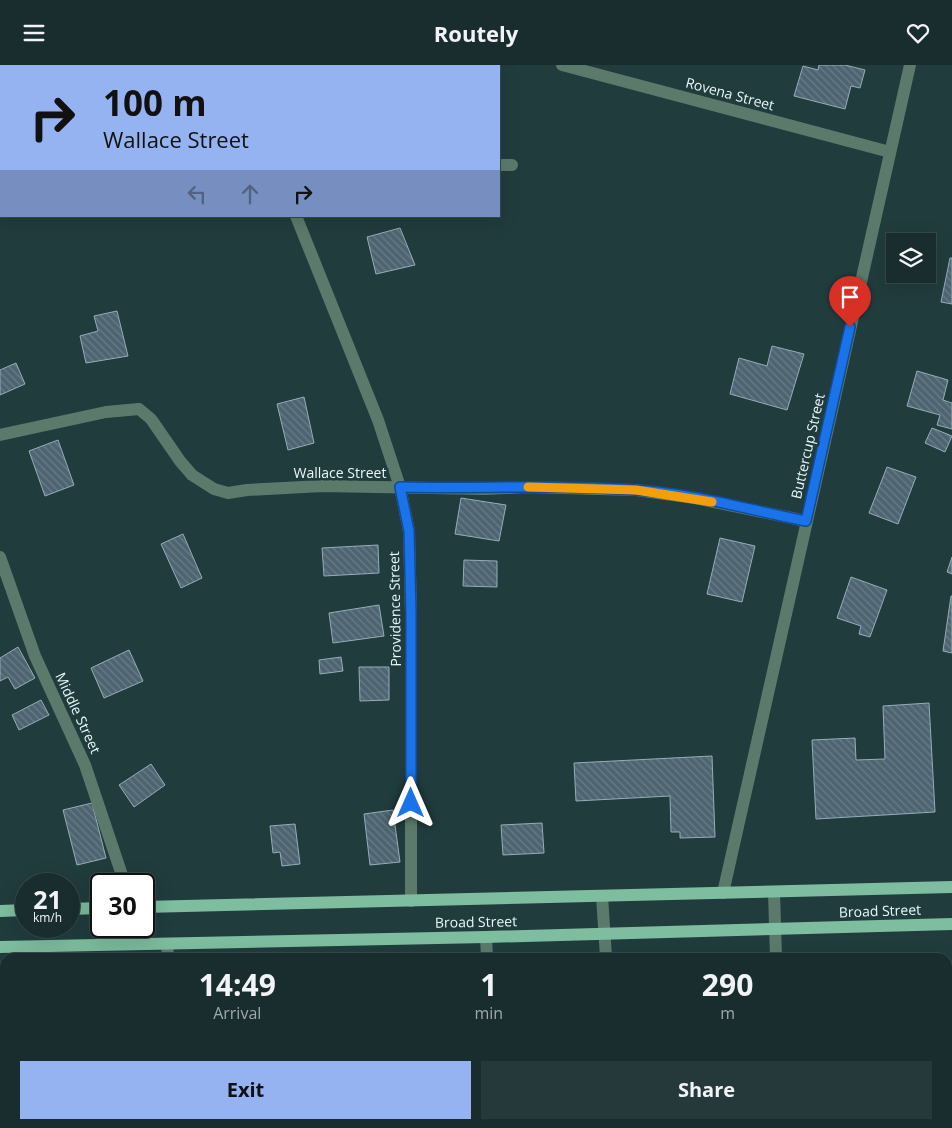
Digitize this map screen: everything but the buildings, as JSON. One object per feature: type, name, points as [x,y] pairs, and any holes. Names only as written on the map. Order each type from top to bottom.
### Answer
[{"type":"main road","name":"Broad Street","points":[[155,907],[952,887]]},
{"type":"main road","points":[[0,911],[15,910]]},
{"type":"main road","name":"Broad Street","points":[[0,947],[486,937],[952,924]]},
{"type":"street","name":"Rovena Street","points":[[562,65],[890,152]]},
{"type":"street","name":"Buttercup Street","points":[[723,893],[910,65]]},
{"type":"street","name":"Providence Street","points":[[296,217],[378,421],[400,487],[409,531],[411,613],[411,901]]},
{"type":"street","name":"Wallace Street","points":[[0,435],[106,412],[139,409],[151,419],[192,475],[214,489],[228,493],[247,490],[322,486],[485,489],[526,487],[636,490],[695,498],[806,521]]},
{"type":"street","name":"Middle Street","points":[[0,557],[35,656],[85,765],[121,873]]},
{"type":"street","points":[[774,892],[776,953]]},
{"type":"street","points":[[602,896],[606,953]]},
{"type":"street","points":[[486,937],[487,953]]},
{"type":"street","points":[[167,944],[168,953]]},
{"type":"slow traffic","points":[[528,487],[636,490],[712,502]]},
{"type":"route","points":[[411,803],[409,531],[400,487],[485,489],[526,487],[636,490],[695,498],[806,521],[850,327]]}]
